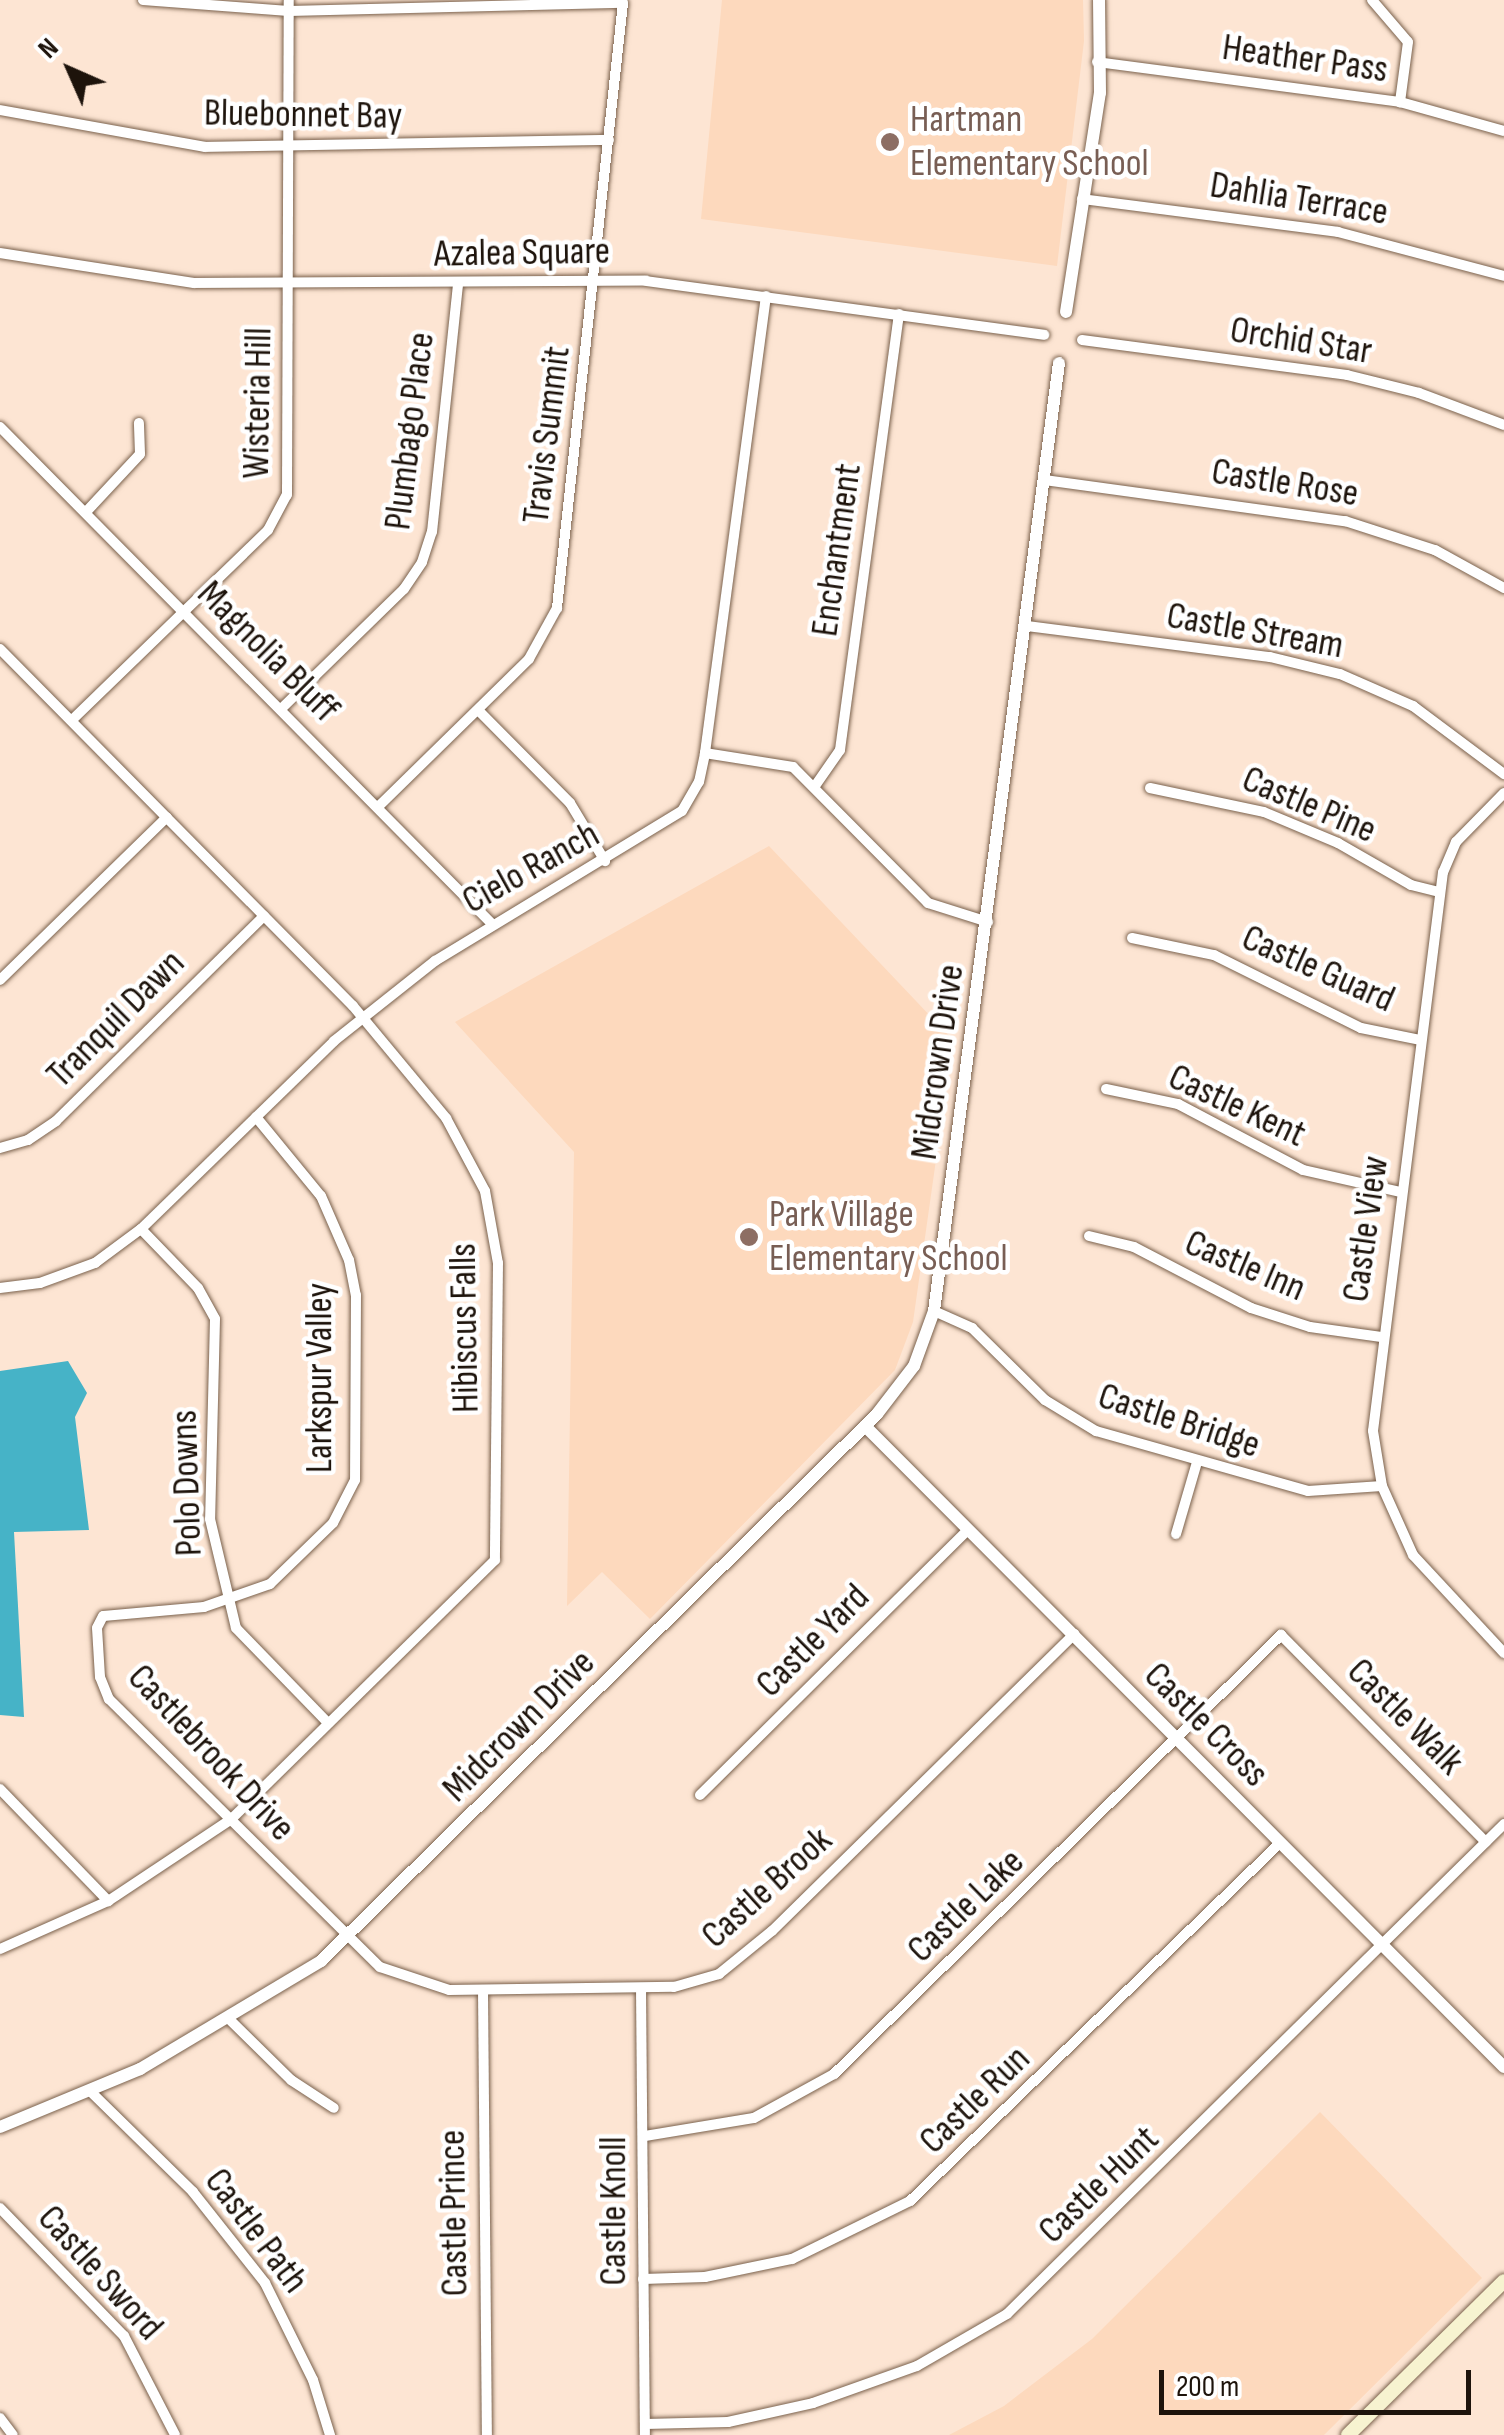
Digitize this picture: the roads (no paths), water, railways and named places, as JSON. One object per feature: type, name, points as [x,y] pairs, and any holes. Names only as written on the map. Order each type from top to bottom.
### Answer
[{"type":"main road","points":[[1348,2435],[1504,2281]]},
{"type":"street","points":[[143,0],[289,5]]},
{"type":"street","points":[[1066,312],[1096,99],[1099,0]]},
{"type":"street","points":[[1372,0],[1408,42],[1400,102]]},
{"type":"street","name":"Travis Summit","points":[[289,5],[623,3],[557,608],[529,660],[380,806]]},
{"type":"street","name":"Wisteria Hill","points":[[72,720],[268,530],[287,495],[289,5]]},
{"type":"street","name":"Heather Pass","points":[[1099,62],[1400,102],[1504,131]]},
{"type":"street","name":"Bluebonnet Bay","points":[[0,110],[126,136],[290,149],[608,140]]},
{"type":"street","name":"Dahlia Terrace","points":[[1082,199],[1338,232],[1504,276]]},
{"type":"street","name":"Azalea Square","points":[[0,253],[120,276],[289,286],[595,280],[766,296],[1044,335]]},
{"type":"street","name":"Plumbago Place","points":[[282,708],[404,589],[422,562],[432,532],[458,284]]},
{"type":"street","name":"Cielo Ranch","points":[[0,1288],[71,1274],[141,1229],[363,1018],[491,923],[605,860],[682,811],[699,782],[706,753],[766,296]]},
{"type":"street","name":"Enchantment","points":[[815,786],[840,750],[899,314]]},
{"type":"street","name":"Orchid Star","points":[[1082,340],[1347,375],[1420,392],[1504,425]]},
{"type":"street","name":"Midcrown Drive","points":[[0,2127],[91,2092],[230,2020],[311,1964],[376,1908],[865,1426],[914,1366],[934,1311],[1059,362]]},
{"type":"street","points":[[86,512],[140,454],[138,423]]},
{"type":"street","name":"Magnolia Bluff","points":[[0,427],[380,806],[491,923]]},
{"type":"street","name":"Castle Rose","points":[[1044,480],[1345,520],[1434,550],[1504,588]]},
{"type":"street","name":"Castle Stream","points":[[1026,626],[1328,670],[1413,706],[1504,774]]},
{"type":"street","name":"Hibiscus Falls","points":[[0,650],[363,1018],[454,1130],[477,1169],[492,1216],[498,1263],[495,1560],[230,1820],[108,1901],[0,1949]]},
{"type":"street","points":[[478,710],[570,804],[605,860]]},
{"type":"street","points":[[706,753],[784,763],[815,786],[928,903],[988,922]]},
{"type":"street","name":"Castle Pine","points":[[1150,788],[1276,816],[1411,885],[1440,892]]},
{"type":"street","name":"Castle View","points":[[1504,793],[1456,842],[1440,892],[1373,1430],[1382,1486],[1420,1565],[1504,1653]]},
{"type":"street","points":[[0,980],[167,816]]},
{"type":"street","name":"Tranquil Dawn","points":[[0,1148],[28,1140],[56,1120],[264,916]]},
{"type":"street","name":"Castle Guard","points":[[1132,938],[1214,955],[1361,1028],[1420,1040]]},
{"type":"street","name":"Castle Kent","points":[[1106,1089],[1178,1104],[1303,1170],[1401,1192]]},
{"type":"street","name":"Larkspur Valley","points":[[103,1616],[228,1599],[270,1584],[334,1523],[348,1502],[356,1466],[356,1295],[349,1260],[321,1196],[256,1117]]},
{"type":"street","name":"Polo Downs","points":[[141,1229],[198,1288],[215,1320],[210,1518],[228,1599],[247,1647],[328,1723]]},
{"type":"street","name":"Castle Inn","points":[[1090,1236],[1134,1246],[1251,1308],[1310,1326],[1382,1337]]},
{"type":"street","name":"Castle Bridge","points":[[934,1311],[972,1328],[1046,1400],[1082,1424],[1197,1462],[1308,1492],[1382,1486]]},
{"type":"street","name":"Castle Cross","points":[[865,1426],[1504,2067]]},
{"type":"street","points":[[1176,1534],[1197,1462]]},
{"type":"street","name":"Castle Yard","points":[[700,1795],[968,1530]]},
{"type":"street","name":"Castlebrook Drive","points":[[103,1616],[97,1628],[100,1677],[109,1699],[280,1872]]},
{"type":"street","name":"Castle Brook","points":[[280,1872],[380,1967],[412,1982],[482,1990],[641,1988],[698,1982],[740,1961],[1074,1634]]},
{"type":"street","name":"Castle Lake","points":[[645,2136],[754,2118],[834,2074],[1281,1635]]},
{"type":"street","name":"Castle Walk","points":[[1281,1635],[1486,1842]]},
{"type":"street","points":[[0,1789],[108,1901]]},
{"type":"street","name":"Castle Hunt","points":[[645,2430],[728,2422],[813,2403],[917,2366],[1007,2314],[1504,1824]]},
{"type":"street","name":"Castle Run","points":[[644,2279],[705,2277],[792,2260],[910,2201],[1281,1842]]},
{"type":"street","name":"Castle Knoll","points":[[641,1988],[645,2430]]},
{"type":"street","name":"Castle Prince","points":[[482,1990],[486,2435]]},
{"type":"street","points":[[230,2020],[291,2080],[334,2108]]},
{"type":"street","name":"Castle Path","points":[[91,2092],[193,2192],[266,2283],[314,2380],[330,2435]]},
{"type":"street","name":"Castle Sword","points":[[0,2208],[124,2336],[175,2435]]},
{"type":"street","points":[[0,2418],[13,2435]]},
{"type":"water","points":[[68,1361],[87,1393],[75,1417],[89,1530],[14,1532],[24,1717],[0,1715],[0,1371]]},
{"type":"place","name":"Hartman Elementary School","points":[[890,142]]},
{"type":"place","name":"Park Village Elementary School","points":[[749,1237]]}]
